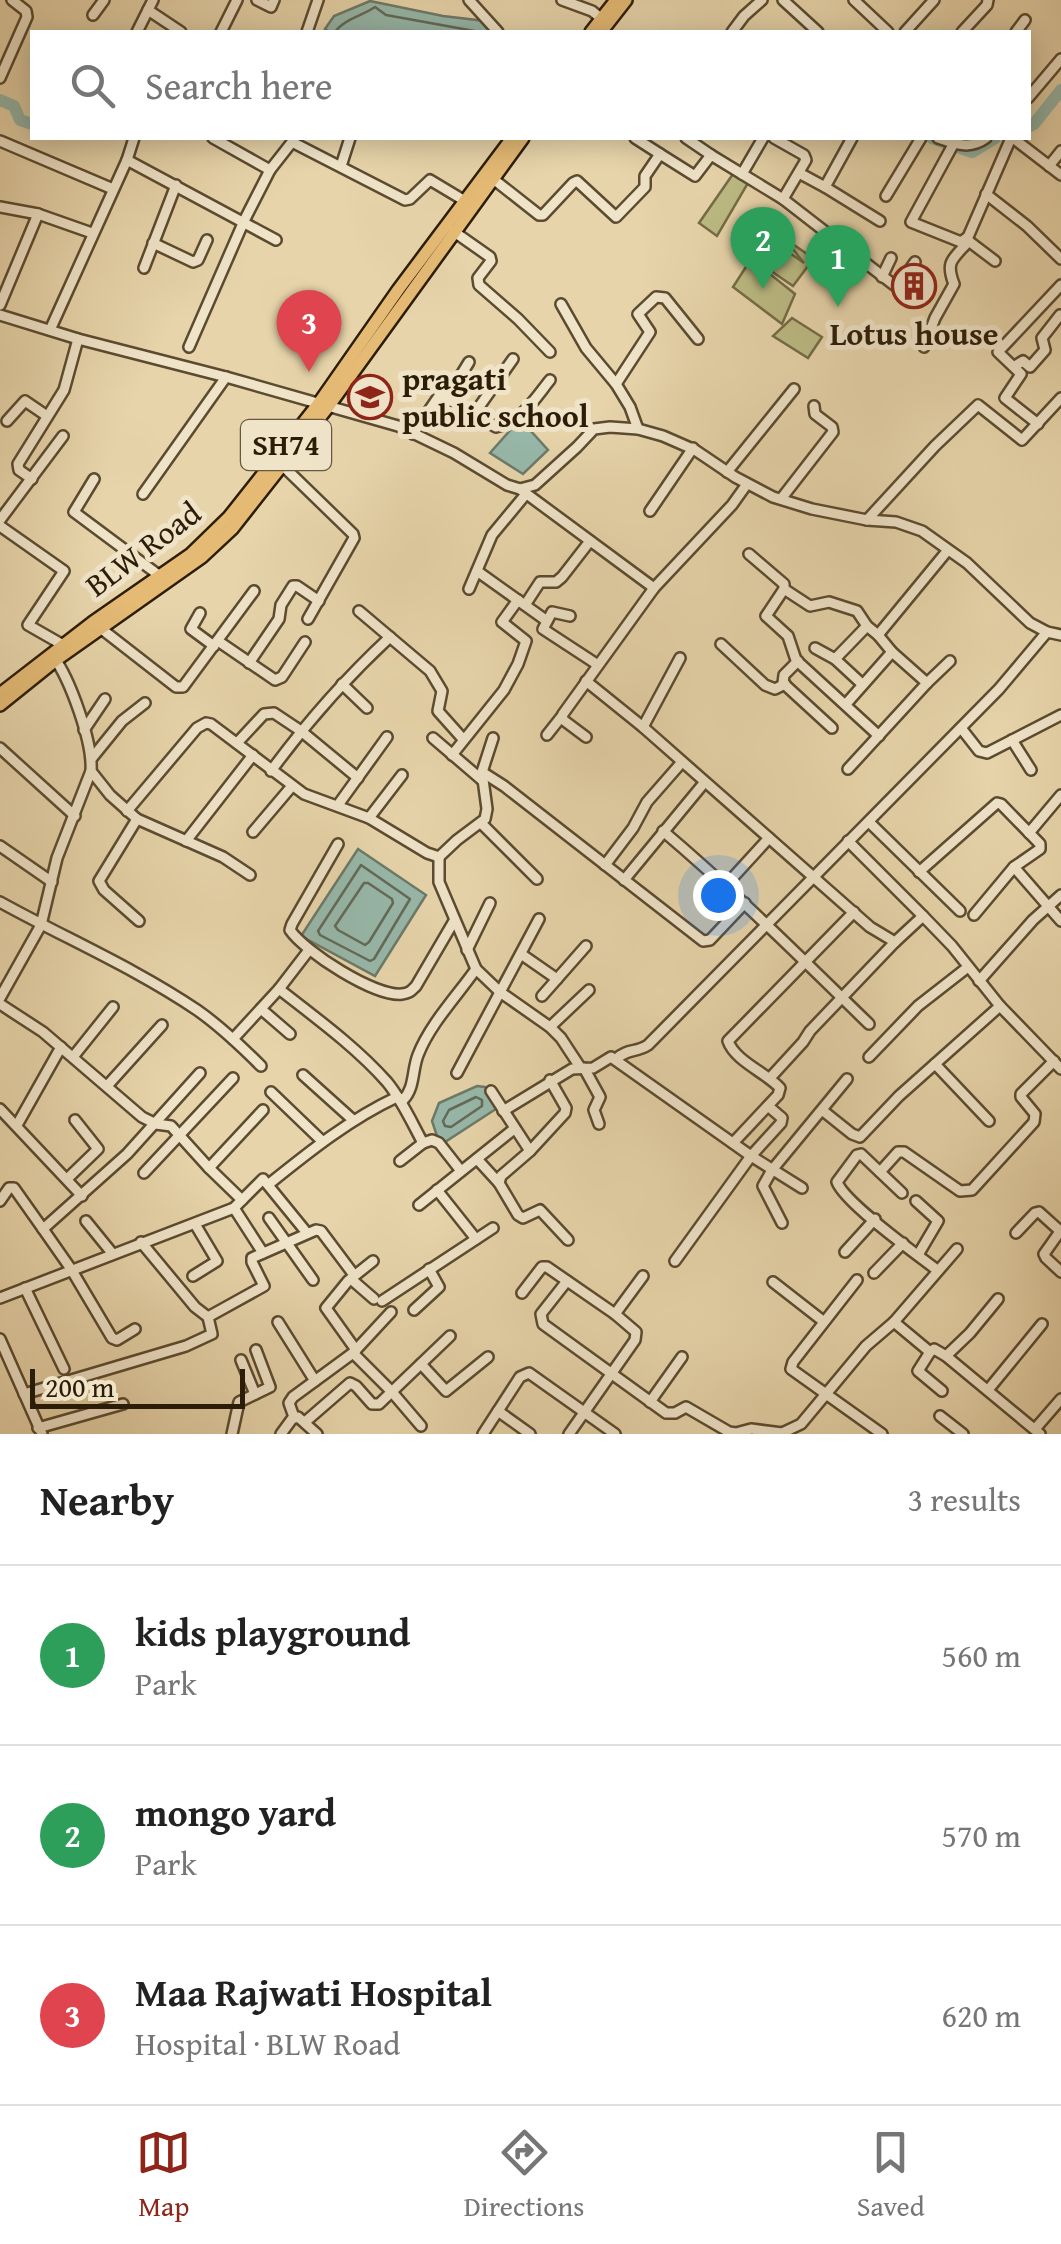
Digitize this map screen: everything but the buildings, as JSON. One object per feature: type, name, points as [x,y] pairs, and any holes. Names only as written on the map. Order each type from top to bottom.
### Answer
[{"type":"main road","points":[[601,26],[616,0]]},
{"type":"main road","points":[[601,26],[626,0]]},
{"type":"main road","name":"BLW Road","points":[[0,696],[54,657],[63,645],[97,625],[191,554],[229,517],[323,405],[398,290],[451,230],[465,201],[490,176],[511,140]]},
{"type":"main road","name":"SH74","points":[[451,230],[521,140]]},
{"type":"main road","name":"SH74","points":[[54,657],[218,544],[283,466],[323,405]]},
{"type":"street","points":[[0,78],[27,16],[12,0]]},
{"type":"street","points":[[93,15],[104,0]]},
{"type":"street","points":[[222,30],[236,0]]},
{"type":"street","points":[[257,0],[271,7],[274,0]]},
{"type":"street","points":[[308,30],[318,0]]},
{"type":"street","points":[[469,0],[496,30]]},
{"type":"street","points":[[562,0],[592,11],[601,26]]},
{"type":"street","points":[[735,30],[762,0]]},
{"type":"street","points":[[783,0],[816,30]]},
{"type":"street","points":[[854,0],[886,30]]},
{"type":"street","points":[[906,30],[934,0]]},
{"type":"street","points":[[964,30],[988,0]]},
{"type":"street","points":[[139,30],[150,5],[178,30]]},
{"type":"street","points":[[1017,30],[1024,20]]},
{"type":"street","points":[[1031,94],[1061,59]]},
{"type":"street","points":[[50,330],[133,140]]},
{"type":"street","points":[[217,140],[270,170]]},
{"type":"street","points":[[341,166],[349,140]]},
{"type":"street","points":[[639,140],[694,176],[711,155]]},
{"type":"street","points":[[689,140],[783,200],[896,286],[916,262]]},
{"type":"street","points":[[742,174],[761,140]]},
{"type":"street","points":[[777,140],[806,160],[783,200]]},
{"type":"street","points":[[825,187],[851,140]]},
{"type":"street","points":[[886,196],[920,140]]},
{"type":"street","points":[[942,140],[972,146],[982,140]]},
{"type":"street","points":[[924,348],[954,284],[950,264],[967,240],[1011,140]]},
{"type":"street","points":[[1015,140],[1061,174]]},
{"type":"street","points":[[0,142],[113,189]]},
{"type":"street","points":[[189,347],[270,170],[292,142],[406,200],[430,180],[465,201]]},
{"type":"street","points":[[953,145],[912,222],[959,242],[967,240],[995,260]]},
{"type":"street","points":[[1050,166],[1061,151]]},
{"type":"street","points":[[490,176],[539,215],[577,181],[616,218],[646,187],[645,176],[660,154]]},
{"type":"street","points":[[127,160],[276,240]]},
{"type":"street","points":[[800,172],[880,222]]},
{"type":"street","points":[[144,268],[176,184]]},
{"type":"street","points":[[986,194],[1061,259]]},
{"type":"street","points":[[0,207],[38,214],[92,234]]},
{"type":"street","points":[[0,305],[38,214]]},
{"type":"street","points":[[451,230],[490,257],[478,278],[479,285],[550,352]]},
{"type":"street","points":[[154,243],[193,262],[198,260],[207,240]]},
{"type":"street","points":[[882,277],[890,258]]},
{"type":"street","points":[[1038,424],[1005,398],[1022,374],[998,352],[1061,284]]},
{"type":"street","points":[[616,384],[647,340],[650,332],[638,314],[656,296],[665,298],[698,339]]},
{"type":"street","points":[[560,304],[586,348],[616,384],[638,429]]},
{"type":"street","points":[[1016,366],[1023,361],[1030,367],[1045,350],[1042,338],[1060,315]]},
{"type":"street","points":[[0,316],[398,426],[523,492],[654,588]]},
{"type":"street","points":[[32,479],[19,470],[18,464],[64,390],[78,340]]},
{"type":"street","points":[[474,414],[512,359]]},
{"type":"street","points":[[447,398],[469,362]]},
{"type":"street","points":[[143,494],[226,377]]},
{"type":"street","points":[[413,434],[440,396],[496,427],[525,412],[550,380]]},
{"type":"street","points":[[727,472],[794,389]]},
{"type":"street","points":[[867,520],[978,405],[1024,440],[1061,398]]},
{"type":"street","points":[[7,422],[24,401],[47,416]]},
{"type":"street","points":[[781,499],[834,432],[815,414],[814,406]]},
{"type":"street","points":[[470,589],[492,535],[523,492],[594,429],[638,429],[693,448],[747,484],[781,499],[812,509],[910,525],[967,564],[1030,623],[1061,636]]},
{"type":"street","points":[[63,436],[0,523],[64,571],[28,625],[63,645]]},
{"type":"street","points":[[650,511],[693,448]]},
{"type":"street","points":[[283,466],[354,538],[308,619]]},
{"type":"street","points":[[94,479],[74,512],[160,576]]},
{"type":"street","points":[[547,735],[654,588],[747,484]]},
{"type":"street","points":[[452,755],[495,702],[518,664],[526,641],[502,622],[540,582],[556,582],[562,577],[590,541]]},
{"type":"street","points":[[878,634],[948,550]]},
{"type":"street","points":[[749,554],[782,582],[784,589],[810,606],[825,602],[855,609],[892,652],[927,683]]},
{"type":"street","points":[[477,571],[548,621]]},
{"type":"street","points":[[249,663],[280,619],[281,605],[293,586],[319,601]]},
{"type":"street","points":[[784,589],[766,616],[788,636],[798,661],[879,736]]},
{"type":"street","points":[[97,625],[180,688],[254,590]]},
{"type":"street","points":[[359,612],[435,677],[442,696],[438,711],[463,739]]},
{"type":"street","points":[[570,616],[552,612],[543,628],[598,665]]},
{"type":"street","points":[[200,613],[190,629],[272,679],[278,680],[306,642]]},
{"type":"street","points":[[834,659],[868,626]]},
{"type":"street","points":[[616,1059],[626,1051],[648,1045],[999,689],[1047,632]]},
{"type":"street","points":[[271,771],[300,731],[390,637]]},
{"type":"street","points":[[721,644],[770,688],[784,684]]},
{"type":"street","points":[[815,648],[862,684]]},
{"type":"street","points":[[846,704],[892,652]]},
{"type":"street","points":[[54,657],[65,674],[84,730],[92,758],[91,770],[57,858],[41,925],[0,997],[142,1117],[172,1126],[181,1134],[238,1204],[263,1253]]},
{"type":"street","points":[[643,727],[680,658]]},
{"type":"street","points":[[798,661],[783,677],[784,684],[832,728]]},
{"type":"street","points":[[848,769],[950,661]]},
{"type":"street","points":[[586,681],[870,926],[895,942]]},
{"type":"street","points":[[342,684],[367,708]]},
{"type":"street","points":[[84,730],[105,699]]},
{"type":"street","points":[[92,758],[122,721],[145,702]]},
{"type":"street","points":[[237,743],[264,714],[274,713],[358,778]]},
{"type":"street","points":[[961,728],[979,751],[987,753],[1061,715]]},
{"type":"street","points":[[562,716],[586,737]]},
{"type":"street","points":[[128,812],[202,724],[211,724],[304,794],[370,818],[439,857]]},
{"type":"street","points":[[338,805],[387,737]]},
{"type":"street","points":[[432,738],[482,776],[504,786],[706,942],[745,903]]},
{"type":"street","points":[[494,738],[482,776],[485,819],[439,857],[439,882],[476,969],[561,1038],[600,1095],[594,1110],[600,1124]]},
{"type":"street","points":[[1012,740],[1032,770]]},
{"type":"street","points":[[0,748],[75,816]]},
{"type":"street","points":[[186,840],[253,755]]},
{"type":"street","points":[[605,864],[647,802],[682,762]]},
{"type":"street","points":[[91,770],[110,795],[137,819],[223,857],[250,875]]},
{"type":"street","points":[[370,818],[402,775]]},
{"type":"street","points":[[624,880],[704,783]]},
{"type":"street","points":[[253,832],[292,786]]},
{"type":"street","points":[[1030,833],[1061,795]]},
{"type":"street","points":[[919,872],[994,804],[1001,804],[1038,841],[1040,849],[1014,867],[974,915]]},
{"type":"street","points":[[137,819],[99,881],[139,920]]},
{"type":"street","points":[[868,822],[960,911]]},
{"type":"street","points":[[482,824],[537,879]]},
{"type":"street","points":[[663,831],[767,922],[868,1024]]},
{"type":"street","points":[[726,886],[769,838]]},
{"type":"street","points":[[848,841],[923,916],[1057,1065],[1021,1094],[1035,1114],[1034,1122],[972,1190],[960,1191],[904,1152],[898,1152],[880,1172]]},
{"type":"street","points":[[338,844],[290,930],[309,950],[372,988],[402,994],[416,986],[454,921]]},
{"type":"street","points":[[0,846],[52,882]]},
{"type":"street","points":[[1014,867],[1061,921]]},
{"type":"street","points":[[979,981],[1061,895]]},
{"type":"street","points":[[467,950],[490,903]]},
{"type":"street","points":[[2,907],[196,1010],[261,1066]]},
{"type":"street","points":[[733,1143],[780,1091],[770,1078],[732,1051],[728,1041],[854,912]]},
{"type":"street","points":[[770,1078],[842,997],[923,916]]},
{"type":"street","points":[[457,1073],[539,919]]},
{"type":"street","points":[[542,996],[586,946]]},
{"type":"street","points":[[233,1039],[279,990],[309,950]]},
{"type":"street","points":[[521,954],[557,979]]},
{"type":"street","points":[[870,1057],[918,1006],[968,968]]},
{"type":"street","points":[[397,1096],[403,1100],[409,1093],[418,1055],[476,969]]},
{"type":"street","points":[[279,990],[328,1027],[386,1082],[423,1143]]},
{"type":"street","points":[[550,1027],[589,990]]},
{"type":"street","points":[[822,1110],[860,1136],[1000,1006]]},
{"type":"street","points":[[73,1058],[113,1008]]},
{"type":"street","points":[[261,1009],[290,1034]]},
{"type":"street","points":[[107,1086],[162,1025]]},
{"type":"street","points":[[17,1125],[60,1047]]},
{"type":"street","points":[[503,1111],[550,1080],[593,1068],[610,1057],[802,1188]]},
{"type":"street","points":[[935,1064],[989,1121]]},
{"type":"street","points":[[43,1229],[156,1124],[200,1072]]},
{"type":"street","points":[[304,1075],[353,1120]]},
{"type":"street","points":[[144,1174],[233,1078]]},
{"type":"street","points":[[782,1222],[763,1186],[847,1079]]},
{"type":"street","points":[[499,1184],[501,1176],[566,1113],[550,1080]]},
{"type":"street","points":[[491,1090],[530,1151]]},
{"type":"street","points":[[272,1092],[322,1141]]},
{"type":"street","points":[[269,1184],[322,1141],[397,1096]]},
{"type":"street","points":[[675,1261],[782,1120],[768,1106]]},
{"type":"street","points":[[0,1108],[82,1196]]},
{"type":"street","points":[[209,1168],[262,1110]]},
{"type":"street","points":[[67,1179],[98,1149],[75,1120]]},
{"type":"street","points":[[418,1204],[514,1129]]},
{"type":"street","points":[[400,1161],[432,1140],[439,1142],[461,1171]]},
{"type":"street","points":[[902,1193],[859,1154],[837,1182],[838,1188],[937,1270]]},
{"type":"street","points":[[476,1158],[499,1184],[518,1215],[523,1218],[540,1210],[568,1240]]},
{"type":"street","points":[[0,1298],[196,1224],[238,1204],[264,1179],[307,1233]]},
{"type":"street","points":[[0,1201],[8,1188],[14,1188],[71,1269],[112,1338],[117,1340],[135,1329]]},
{"type":"street","points":[[437,1190],[476,1239]]},
{"type":"street","points":[[916,1201],[938,1221],[918,1255]]},
{"type":"street","points":[[1016,1233],[1039,1212],[1061,1231],[1044,1254],[1061,1272]]},
{"type":"street","points":[[269,1218],[313,1280]]},
{"type":"street","points":[[846,1252],[875,1220]]},
{"type":"street","points":[[86,1221],[112,1253]]},
{"type":"street","points":[[193,1276],[216,1261],[196,1224]]},
{"type":"street","points":[[348,1281],[352,1279],[378,1300],[493,1228]]},
{"type":"street","points":[[208,1318],[263,1288],[264,1282],[251,1260],[316,1230],[321,1231],[348,1281]]},
{"type":"street","points":[[24,1394],[186,1346],[212,1334],[208,1318],[141,1242]]},
{"type":"street","points":[[874,1273],[903,1243]]},
{"type":"street","points":[[568,1281],[540,1314],[540,1321],[650,1402],[670,1414],[690,1408],[736,1434],[751,1429],[782,1434],[801,1424],[866,1346],[894,1322],[957,1249]]},
{"type":"street","points":[[373,1261],[348,1281],[326,1310],[355,1352],[421,1426]]},
{"type":"street","points":[[522,1292],[544,1266],[635,1328],[636,1336],[569,1434]]},
{"type":"street","points":[[414,1310],[439,1287],[429,1269]]},
{"type":"street","points":[[615,1314],[643,1276]]},
{"type":"street","points":[[857,1280],[791,1366],[794,1373],[882,1434]]},
{"type":"street","points":[[773,1282],[823,1321]]},
{"type":"street","points":[[25,1288],[64,1370]]},
{"type":"street","points":[[946,1356],[998,1299]]},
{"type":"street","points":[[294,1417],[290,1400],[355,1352],[391,1312]]},
{"type":"street","points":[[278,1322],[314,1382]]},
{"type":"street","points":[[894,1322],[930,1352]]},
{"type":"street","points":[[988,1390],[1042,1324]]},
{"type":"street","points":[[305,1422],[347,1384],[354,1384],[375,1405],[450,1336]]},
{"type":"street","points":[[0,1339],[39,1432],[123,1404]]},
{"type":"street","points":[[942,1391],[918,1371],[934,1349],[1038,1432],[1061,1400]]},
{"type":"street","points":[[232,1434],[237,1405],[268,1389],[270,1384],[256,1350]]},
{"type":"street","points":[[420,1364],[446,1391],[488,1357]]},
{"type":"street","points":[[650,1402],[682,1357]]},
{"type":"street","points":[[242,1360],[255,1394]]},
{"type":"street","points":[[483,1434],[520,1377],[529,1373],[615,1434]]},
{"type":"street","points":[[498,1411],[530,1434]]},
{"type":"street","points":[[940,1416],[962,1434]]},
{"type":"street","points":[[294,1417],[317,1434]]},
{"type":"street","points":[[280,1434],[294,1417]]},
{"type":"shaded area","points":[[733,174],[748,183],[717,236],[699,223]]},
{"type":"shaded area","points":[[763,234],[804,263],[784,238],[833,272],[826,286],[808,266],[793,286],[748,255]]},
{"type":"shaded area","points":[[751,259],[795,294],[782,324],[733,287]]},
{"type":"shaded area","points":[[792,318],[822,337],[808,358],[773,336]]},
{"type":"water","points":[[370,1],[485,21],[490,30],[326,30],[334,16]]},
{"type":"water","points":[[520,419],[548,450],[523,474],[490,453]]},
{"type":"water","points":[[358,849],[426,895],[375,976],[301,936]]},
{"type":"water","points":[[477,1086],[485,1087],[499,1107],[445,1142],[438,1139],[432,1121],[439,1103]]},
{"type":"waterway","points":[[1031,126],[1061,90]]},
{"type":"waterway","points":[[0,100],[14,106],[20,120],[30,123]]},
{"type":"waterway","points":[[938,140],[972,152],[992,140]]},
{"type":"place","name":"Lotus house","points":[[914,286]]},
{"type":"place","name":"mongo yard","points":[[763,289]]},
{"type":"place","name":"kids playground","points":[[838,307]]},
{"type":"place","name":"Maa Rajwati Hospital","points":[[309,372]]},
{"type":"place","name":"pragati public school","points":[[370,397]]}]
